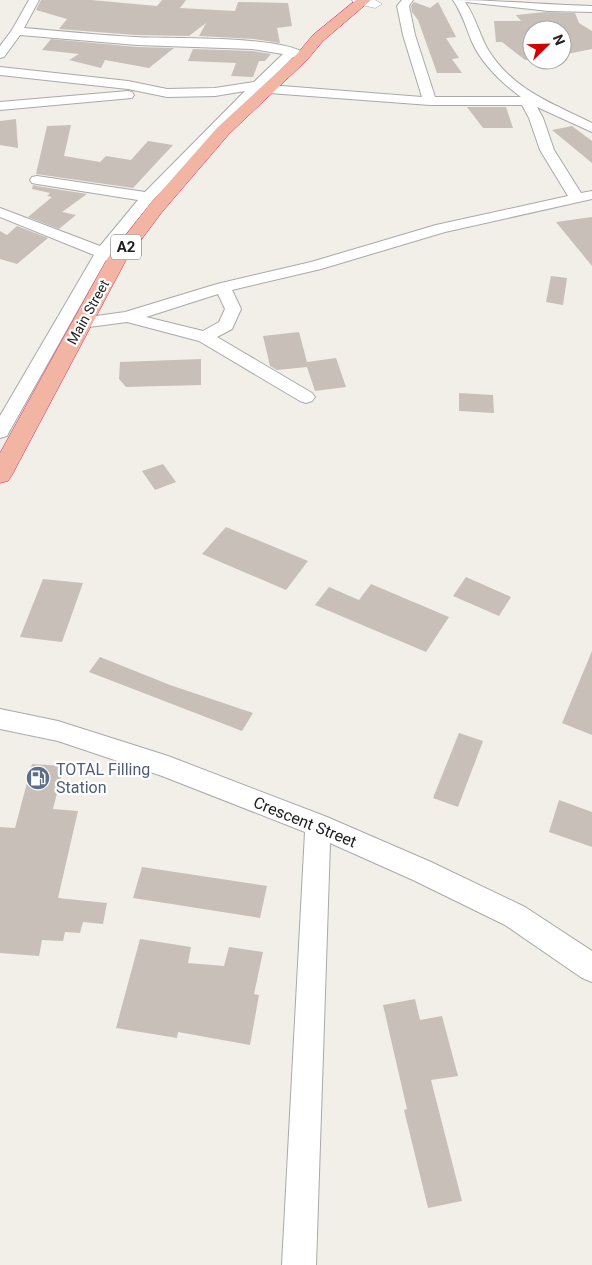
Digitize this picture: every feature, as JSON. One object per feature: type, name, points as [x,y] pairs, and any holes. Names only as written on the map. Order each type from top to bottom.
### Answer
[{"type":"highway","name":"Main Street","points":[[0,475],[81,323],[110,256],[156,208],[223,131],[297,54],[333,26],[371,1]]},
{"type":"highway","name":"Main Street","points":[[297,54],[371,1]]},
{"type":"highway","points":[[333,26],[340,13],[340,4]]},
{"type":"street","points":[[0,54],[17,32],[34,0]]},
{"type":"street","points":[[408,0],[403,6],[409,35],[430,101]]},
{"type":"street","points":[[81,323],[127,317],[223,287],[315,266],[442,228],[585,197],[547,150],[531,101],[485,54],[473,33],[468,13],[458,0]]},
{"type":"street","points":[[469,0],[549,8],[592,8]]},
{"type":"street","points":[[17,32],[246,46],[297,54]]},
{"type":"street","points":[[0,71],[194,94],[267,85],[430,101],[531,101],[574,118],[592,128]]},
{"type":"street","points":[[44,102],[98,82]]},
{"type":"street","points":[[0,432],[148,197],[267,85]]},
{"type":"street","points":[[0,106],[156,91]]},
{"type":"street","points":[[574,118],[592,114]]},
{"type":"street","points":[[37,180],[148,197]]},
{"type":"street","points":[[0,212],[110,256]]},
{"type":"street","points":[[205,337],[226,325],[233,309],[223,287]]},
{"type":"street","points":[[127,317],[205,337],[306,397]]},
{"type":"street","name":"Crescent Street","points":[[0,719],[58,731],[168,766],[318,825],[422,871],[514,916],[590,961]]},
{"type":"street","points":[[299,1265],[318,825]]},
{"type":"building","points":[[41,0],[91,0],[157,6],[162,0],[186,0],[180,8],[235,11],[238,2],[288,3],[292,26],[277,28],[280,43],[254,39],[199,36],[206,23],[189,36],[135,35],[59,29],[67,19],[36,10]]},
{"type":"building","points":[[414,2],[430,8],[438,2],[456,37],[446,38],[459,58],[452,59],[462,73],[437,73],[418,20],[412,12],[411,6]]},
{"type":"building","points":[[545,12],[575,13],[579,23],[592,31],[592,49],[572,53],[572,20],[522,20],[522,58],[502,42],[496,42],[494,21],[521,21],[516,15]]},
{"type":"building","points":[[51,39],[137,47],[174,48],[149,68],[105,60],[101,68],[69,60],[79,54],[42,50]]},
{"type":"building","points":[[193,49],[252,51],[271,54],[265,61],[259,61],[253,77],[231,76],[236,63],[188,61]]},
{"type":"building","points":[[467,107],[506,107],[513,128],[483,128]]},
{"type":"building","points":[[16,119],[18,148],[0,145],[0,121]]},
{"type":"building","points":[[71,125],[64,156],[100,162],[106,156],[131,160],[148,141],[173,145],[133,188],[36,174],[47,126]]},
{"type":"building","points":[[572,126],[592,141],[592,163],[552,130]]},
{"type":"building","points":[[33,185],[87,194],[62,212],[76,215],[59,229],[28,217],[52,197],[47,196],[50,193],[32,189]]},
{"type":"building","points":[[592,217],[592,266],[556,222]]},
{"type":"building","points":[[17,226],[48,238],[17,264],[0,259],[0,231],[7,235]]},
{"type":"building","points":[[551,276],[567,278],[563,305],[546,302]]},
{"type":"building","points":[[299,332],[307,362],[336,358],[346,387],[315,391],[307,367],[277,370],[270,366],[263,336]]},
{"type":"building","points":[[201,359],[201,385],[126,387],[119,379],[120,362]]},
{"type":"building","points":[[459,393],[493,395],[494,413],[459,411]]},
{"type":"building","points":[[163,464],[176,482],[155,490],[142,471]]},
{"type":"building","points":[[226,527],[308,561],[286,590],[202,554]]},
{"type":"building","points":[[466,577],[511,597],[499,616],[453,596]]},
{"type":"building","points":[[43,579],[83,583],[62,642],[20,637]]},
{"type":"building","points":[[371,584],[449,617],[426,652],[315,605],[329,587],[359,600]]},
{"type":"building","points":[[592,651],[592,735],[562,723]]},
{"type":"building","points":[[100,657],[170,685],[253,713],[242,731],[89,672]]},
{"type":"building","points":[[459,733],[483,741],[458,807],[433,798]]},
{"type":"building","points":[[32,764],[64,766],[53,809],[78,811],[58,898],[107,903],[103,924],[83,922],[80,933],[65,932],[63,941],[42,940],[39,956],[0,953],[0,827],[15,828]]},
{"type":"building","points":[[559,800],[592,812],[592,847],[549,832]]},
{"type":"building","points":[[142,867],[267,886],[260,918],[133,898]]},
{"type":"building","points":[[140,939],[191,947],[188,963],[224,966],[229,947],[263,952],[254,994],[259,995],[250,1045],[178,1032],[177,1038],[116,1028]]},
{"type":"building","points":[[415,999],[420,1020],[442,1016],[458,1076],[431,1080],[462,1201],[428,1208],[404,1110],[407,1109],[383,1005]]},
{"type":"place","name":"TOTAL Filling Station","points":[[38,778]]}]
